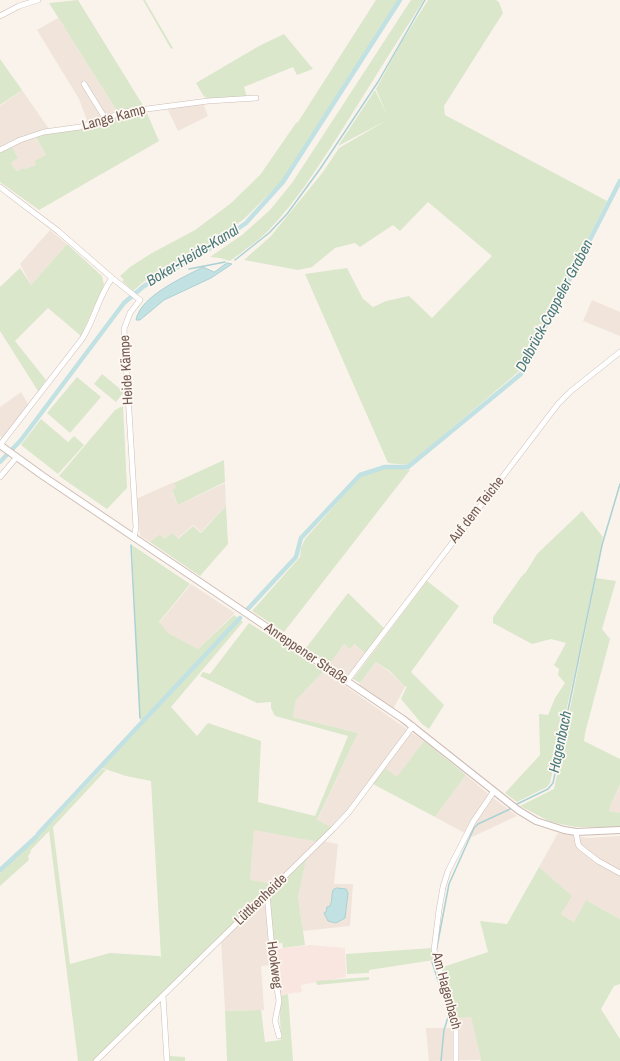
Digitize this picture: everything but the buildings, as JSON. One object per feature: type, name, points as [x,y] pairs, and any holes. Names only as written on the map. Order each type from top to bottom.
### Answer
[{"type":"street","points":[[0,16],[19,6],[38,0]]},
{"type":"street","points":[[84,84],[105,118]]},
{"type":"street","name":"Lange Kamp","points":[[0,150],[20,140],[44,132],[80,127],[124,112],[187,105],[208,101],[256,98]]},
{"type":"street","points":[[0,187],[58,231],[112,278],[101,296],[92,321],[82,339],[0,445]]},
{"type":"street","name":"Heide Kämpe","points":[[112,278],[140,300],[130,313],[124,329],[136,526],[134,538]]},
{"type":"street","name":"Auf dem Teiche","points":[[347,681],[558,404],[620,352]]},
{"type":"street","name":"Anreppener Straße","points":[[0,445],[134,538],[413,726],[518,810],[536,821],[549,826],[576,832],[620,830]]},
{"type":"street","points":[[0,477],[11,454]]},
{"type":"street","name":"Lüttkenheide","points":[[96,1061],[267,894],[348,812],[413,726]]},
{"type":"street","name":"Am Hagenbach","points":[[456,1061],[456,1026],[434,950],[438,917],[443,887],[448,870],[473,822],[494,792]]},
{"type":"street","points":[[576,832],[580,847],[598,861],[620,873]]},
{"type":"street","name":"Hookweg","points":[[267,894],[273,961],[279,1001],[275,1021],[279,1036]]},
{"type":"street","points":[[163,996],[167,1061]]},
{"type":"shaded area","points":[[58,18],[117,111],[88,123],[79,99],[37,30]]},
{"type":"shaded area","points":[[22,90],[49,129],[33,134],[46,155],[34,161],[36,165],[16,171],[11,163],[18,158],[10,143],[0,148],[0,106]]},
{"type":"shaded area","points":[[203,103],[208,116],[178,131],[167,108]]},
{"type":"shaded area","points":[[50,230],[67,244],[31,285],[20,264]]},
{"type":"shaded area","points":[[592,300],[620,312],[620,336],[583,321]]},
{"type":"shaded area","points":[[21,392],[28,404],[3,439],[0,436],[0,407]]},
{"type":"shaded area","points":[[174,482],[176,488],[172,491],[178,505],[225,483],[226,506],[201,532],[193,525],[177,539],[172,533],[164,539],[160,534],[150,542],[140,536],[136,499]]},
{"type":"shaded area","points":[[191,584],[235,613],[198,649],[168,633],[159,623]]},
{"type":"shaded area","points":[[344,644],[350,649],[353,644],[366,654],[348,678],[329,665]]},
{"type":"shaded area","points":[[376,662],[390,672],[405,687],[393,709],[358,686]]},
{"type":"shaded area","points":[[324,671],[424,741],[397,778],[382,766],[333,828],[317,821],[358,733],[293,717],[296,700]]},
{"type":"shaded area","points":[[466,775],[517,816],[472,837],[435,817]]},
{"type":"shaded area","points":[[620,784],[620,813],[609,811],[611,804]]},
{"type":"shaded area","points":[[254,829],[319,842],[275,885],[250,880]]},
{"type":"shaded area","points":[[558,833],[588,838],[620,836],[620,919],[586,900],[574,922],[561,914],[571,896],[539,867]]},
{"type":"shaded area","points":[[323,841],[338,844],[334,884],[353,884],[350,926],[303,931],[298,896],[307,856]]},
{"type":"shaded area","points":[[267,898],[272,965],[261,966],[264,1010],[225,1011],[221,941]]},
{"type":"shaded area","points":[[311,945],[345,948],[346,977],[301,985],[302,992],[279,995],[275,949]]},
{"type":"shaded area","points":[[471,1016],[481,1060],[429,1061],[426,1028],[456,1028],[456,1018]]},
{"type":"green space","points":[[78,0],[144,107],[117,111],[49,3]]},
{"type":"green space","points":[[143,0],[145,0],[173,48],[171,49]]},
{"type":"green space","points":[[376,0],[399,0],[282,181],[244,219],[204,248],[164,269],[142,283],[133,291],[122,281],[124,280],[120,276],[130,267],[152,253],[195,230],[230,204],[260,175],[298,122]]},
{"type":"green space","points":[[411,0],[424,0],[323,159],[288,208],[264,235],[230,261],[210,257],[242,235],[270,210],[292,183]]},
{"type":"green space","points":[[428,0],[496,0],[499,2],[503,13],[444,106],[445,115],[607,201],[523,368],[408,465],[388,463],[305,274],[347,268],[363,299],[373,307],[367,310],[386,301],[409,296],[432,318],[492,256],[428,202],[400,231],[393,225],[360,247],[355,243],[335,248],[312,267],[298,270],[244,260],[271,236],[323,172],[339,148],[389,119],[338,146],[375,90],[388,117],[376,89],[401,43]]},
{"type":"green space","points":[[284,34],[313,69],[297,75],[293,67],[244,87],[247,97],[208,100],[203,95],[196,83],[259,46]]},
{"type":"green space","points":[[0,59],[22,90],[0,105]]},
{"type":"green space","points":[[146,111],[159,141],[39,210],[0,182],[0,151],[11,145],[18,158],[11,163],[16,171],[25,169],[36,165],[34,161],[46,155],[35,136],[125,114]]},
{"type":"green space","points":[[67,244],[102,276],[104,285],[81,336],[48,308],[15,341],[46,380],[38,391],[0,331],[0,287],[20,268],[31,285]]},
{"type":"green space","points":[[102,374],[124,392],[116,402],[94,384]]},
{"type":"green space","points":[[77,377],[101,397],[70,433],[47,413]]},
{"type":"green space","points":[[123,406],[127,488],[107,509],[59,476],[115,410]]},
{"type":"green space","points":[[41,419],[68,442],[74,436],[84,445],[58,474],[21,445]]},
{"type":"green space","points":[[224,460],[225,482],[178,505],[172,490],[176,488],[174,483]]},
{"type":"green space","points":[[387,468],[410,470],[284,632],[252,611],[300,557],[301,548],[305,539],[360,477]]},
{"type":"green space","points":[[226,506],[228,544],[200,576],[150,542],[160,534],[164,539],[172,533],[178,539],[193,526],[201,533]]},
{"type":"green space","points":[[582,511],[603,537],[580,649],[550,783],[547,787],[517,802],[505,793],[540,755],[539,714],[548,715],[555,698],[565,683],[558,675],[559,669],[554,665],[566,643],[551,639],[532,644],[493,623],[493,617],[526,572],[537,554]]},
{"type":"green space","points":[[132,545],[190,584],[159,622],[168,633],[198,649],[234,615],[243,622],[171,707],[197,736],[208,723],[261,741],[258,802],[315,816],[348,736],[275,716],[271,708],[271,702],[257,703],[200,676],[203,672],[210,674],[249,623],[324,671],[296,700],[293,717],[358,733],[317,820],[333,828],[319,842],[254,830],[250,880],[279,885],[307,856],[298,897],[305,945],[283,948],[282,943],[274,944],[269,894],[267,891],[93,1061],[78,1061],[49,831],[30,851],[31,852],[28,856],[29,860],[0,886],[0,873],[49,825],[102,769],[106,770],[53,827],[70,964],[110,953],[161,957],[151,781],[126,776],[102,768],[143,724],[140,719]]},
{"type":"green space","points":[[596,578],[616,581],[602,629],[610,639],[584,741],[620,759],[620,784],[609,811],[620,813],[620,827],[575,827],[551,822],[520,806],[554,789]]},
{"type":"green space","points":[[427,581],[459,606],[411,672],[444,705],[429,729],[422,724],[401,699],[407,686],[405,687],[390,671],[376,662],[360,683],[353,679]]},
{"type":"green space","points":[[348,593],[385,629],[366,654],[354,644],[350,649],[344,644],[329,665],[306,648]]},
{"type":"green space","points":[[424,741],[466,775],[435,817],[373,784],[385,768],[397,777]]},
{"type":"green space","points":[[539,867],[572,896],[561,914],[574,922],[586,900],[620,919],[620,984],[614,986],[601,1009],[620,1039],[620,1061],[480,1061],[471,1017],[457,1018],[440,968],[488,952],[480,921],[507,924]]},
{"type":"green space","points":[[432,948],[434,960],[369,970],[369,973],[347,974],[346,954]]},
{"type":"green space","points":[[369,977],[369,980],[317,985],[316,981]]},
{"type":"green space","points":[[288,994],[293,1061],[227,1061],[225,1011],[261,1010],[265,1042],[281,1040],[279,996]]},
{"type":"green space","points":[[169,1056],[185,1057],[185,1061],[169,1061]]},
{"type":"water","points":[[227,263],[232,264],[211,278],[164,300],[140,320],[136,320],[139,311],[145,303],[164,288],[203,267],[214,272]]},
{"type":"water","points":[[337,888],[346,889],[348,893],[345,918],[336,923],[328,921],[324,913],[326,912],[327,907],[331,904],[333,890]]},
{"type":"waterway","name":"Boker-Heide-Kanal","points":[[0,462],[21,440],[124,303],[144,286],[206,251],[246,223],[283,182],[400,0]]},
{"type":"waterway","points":[[235,260],[269,233],[287,214],[320,169],[378,82],[425,0]]},
{"type":"waterway","name":"Delbrück-Cappeler Graben","points":[[245,612],[296,557],[301,538],[360,475],[385,467],[408,467],[521,374],[620,181]]},
{"type":"waterway","points":[[189,269],[225,262]]},
{"type":"waterway","name":"Hagenbach","points":[[515,805],[548,789],[553,783],[602,545],[620,484]]},
{"type":"waterway","points":[[131,545],[140,718]]},
{"type":"waterway","name":"Delbrück-Cappeler Graben","points":[[147,717],[240,618]]},
{"type":"waterway","name":"Delbrück-Cappeler Graben","points":[[38,834],[145,719]]},
{"type":"waterway","name":"Hagenbach","points":[[436,952],[449,884],[474,828],[478,824],[512,808]]},
{"type":"waterway","name":"Delbrück-Cappeler Graben","points":[[0,870],[36,837]]},
{"type":"waterway","name":"Hagenbach","points":[[432,962],[449,1014],[444,1030],[441,1061]]}]
